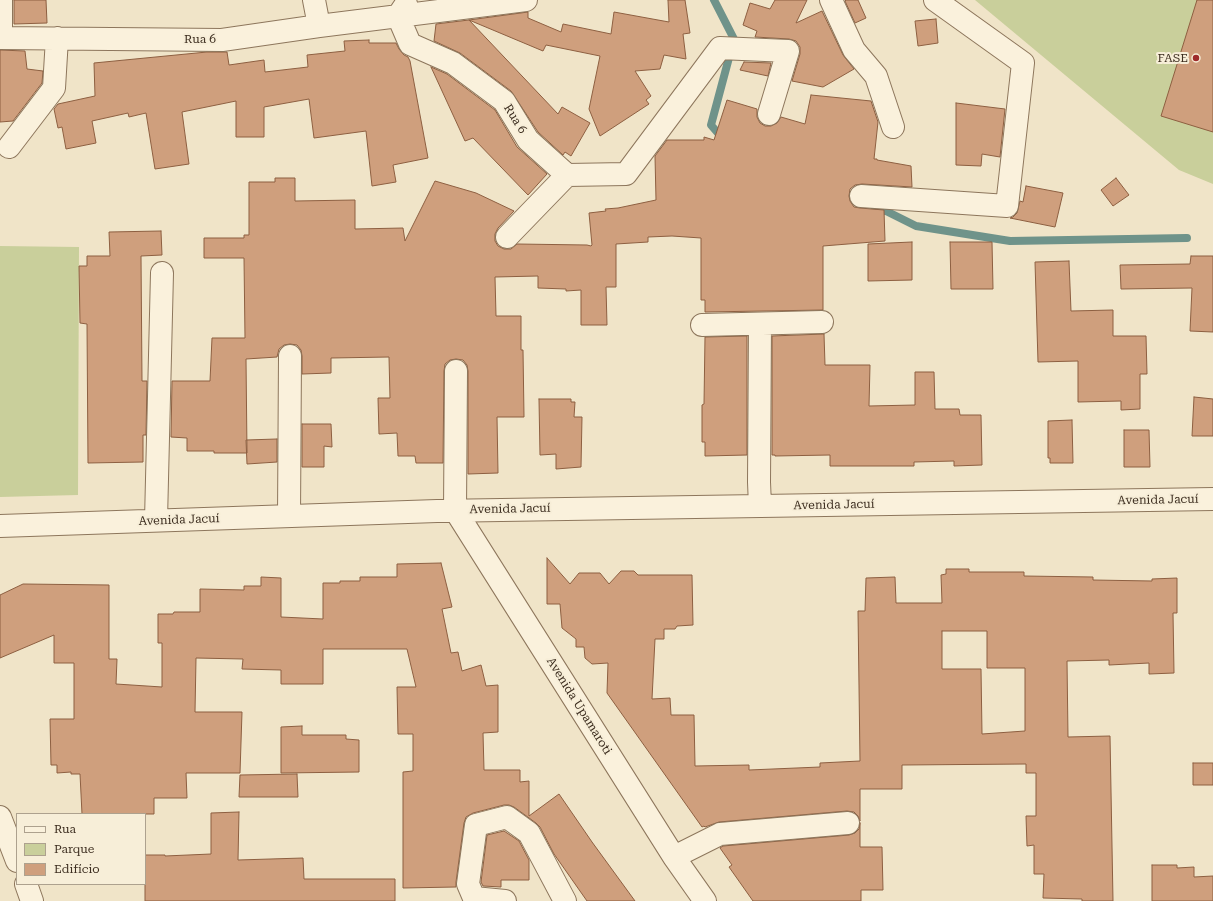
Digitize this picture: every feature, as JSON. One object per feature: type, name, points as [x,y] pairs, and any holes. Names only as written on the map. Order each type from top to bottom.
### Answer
[{"type":"street","points":[[0,38],[1,0]]},
{"type":"street","points":[[314,0],[319,26]]},
{"type":"street","name":"Rua 6","points":[[0,38],[222,40],[319,26],[404,8],[526,0]]},
{"type":"street","points":[[832,0],[854,50],[876,76],[893,127]]},
{"type":"street","points":[[861,196],[1007,206],[1023,63],[935,0]]},
{"type":"street","name":"Rua 6","points":[[404,8],[410,44],[453,63],[504,101],[528,140],[567,175]]},
{"type":"street","points":[[9,147],[54,88],[57,38]]},
{"type":"street","points":[[507,237],[567,175],[626,174],[720,48],[788,51],[769,114]]},
{"type":"street","points":[[156,520],[162,273]]},
{"type":"street","points":[[702,325],[822,322]]},
{"type":"street","points":[[760,324],[760,506]]},
{"type":"street","points":[[289,516],[290,356]]},
{"type":"street","name":"Avenida Jacuí","points":[[455,510],[456,371]]},
{"type":"street","name":"Avenida Jacuí","points":[[0,526],[455,510],[1213,499]]},
{"type":"street","name":"Avenida Upamaroti","points":[[455,510],[674,857],[705,901]]},
{"type":"street","points":[[0,817],[16,858]]},
{"type":"street","points":[[505,901],[474,898],[468,884],[476,825],[508,817],[529,833],[565,901]]},
{"type":"street","points":[[674,857],[720,834],[848,823]]},
{"type":"street","points":[[26,885],[32,901]]},
{"type":"green space","points":[[975,0],[1213,0],[1213,184],[1179,170]]},
{"type":"green space","points":[[0,246],[79,247],[78,495],[0,497]]},
{"type":"building","points":[[14,0],[46,0],[47,23],[14,24]]},
{"type":"building","points":[[668,0],[685,0],[690,33],[683,34],[686,59],[664,55],[660,69],[635,71],[651,96],[646,100],[649,104],[600,136],[589,109],[600,56],[546,45],[543,51],[469,20],[528,12],[528,18],[561,32],[563,24],[611,34],[614,12],[669,22]]},
{"type":"building","points":[[775,0],[807,0],[796,23],[822,11],[843,55],[854,69],[823,87],[792,81],[800,54],[800,47],[796,41],[789,39],[755,37],[757,31],[743,25],[750,3],[770,9]]},
{"type":"building","points":[[858,0],[866,18],[855,23],[845,1]]},
{"type":"building","name":"FASE","points":[[1197,0],[1213,0],[1213,132],[1161,116]]},
{"type":"building","points":[[936,19],[938,43],[918,46],[915,21]]},
{"type":"building","points":[[469,20],[558,114],[562,107],[590,123],[571,156],[565,152],[563,155],[538,132],[511,91],[460,53],[434,41],[436,24]]},
{"type":"building","points":[[369,40],[369,43],[396,43],[399,49],[408,57],[410,61],[428,158],[393,165],[396,182],[372,186],[366,131],[314,138],[309,99],[264,107],[264,137],[236,137],[236,101],[182,112],[189,164],[155,169],[146,113],[129,117],[128,113],[92,121],[96,143],[66,149],[62,127],[58,128],[54,109],[58,104],[95,96],[94,63],[207,52],[227,52],[229,65],[264,60],[265,72],[308,67],[307,55],[345,51],[344,41]]},
{"type":"building","points":[[0,50],[25,51],[27,69],[43,71],[42,83],[13,121],[0,122]]},
{"type":"building","points":[[744,62],[771,63],[768,76],[740,70]]},
{"type":"building","points":[[431,67],[447,74],[495,110],[517,147],[547,174],[528,195],[473,138],[465,141]]},
{"type":"building","points":[[811,95],[871,101],[878,122],[874,159],[911,166],[912,187],[862,184],[855,185],[850,189],[850,201],[854,207],[884,210],[885,241],[823,246],[823,310],[705,312],[705,300],[701,300],[701,238],[672,236],[648,237],[648,242],[616,244],[616,287],[606,287],[607,325],[581,325],[581,290],[566,291],[566,289],[538,288],[538,276],[495,277],[496,316],[521,316],[521,350],[523,350],[524,417],[497,417],[498,473],[468,474],[468,371],[467,365],[463,360],[456,359],[450,360],[445,364],[444,371],[443,463],[416,463],[415,456],[398,456],[397,433],[379,434],[378,398],[390,398],[389,357],[331,358],[331,373],[302,374],[301,350],[297,345],[290,344],[284,345],[279,349],[277,357],[246,359],[247,453],[187,451],[187,438],[171,437],[172,381],[210,381],[212,338],[245,338],[244,258],[204,258],[204,238],[244,238],[244,235],[249,235],[249,182],[275,182],[275,178],[295,178],[295,201],[355,200],[355,229],[403,228],[405,241],[435,181],[476,193],[514,211],[498,228],[495,234],[495,241],[498,246],[504,249],[511,249],[517,244],[591,246],[589,213],[606,211],[605,209],[618,208],[656,200],[655,156],[667,140],[704,140],[704,137],[714,140],[727,100],[757,109],[757,117],[760,123],[765,126],[771,126],[777,123],[781,117],[805,124]]},
{"type":"building","points":[[956,103],[1005,109],[1000,157],[982,154],[981,166],[956,165]]},
{"type":"building","points":[[1116,178],[1129,195],[1113,206],[1101,190]]},
{"type":"building","points":[[1026,186],[1063,193],[1055,227],[1010,218],[1017,213],[1020,201],[1023,202]]},
{"type":"building","points":[[161,231],[162,255],[141,256],[142,381],[147,381],[146,435],[143,435],[143,462],[88,463],[87,324],[80,323],[79,266],[87,266],[87,256],[110,256],[109,232]]},
{"type":"building","points":[[912,242],[912,280],[868,281],[868,244]]},
{"type":"building","points":[[950,242],[992,242],[993,289],[951,289]]},
{"type":"building","points":[[1191,256],[1213,256],[1213,332],[1190,331],[1192,288],[1121,289],[1120,265],[1190,264]]},
{"type":"building","points":[[1069,261],[1071,311],[1113,310],[1113,336],[1146,336],[1147,374],[1140,374],[1140,409],[1121,410],[1121,401],[1078,402],[1078,361],[1038,362],[1035,262]]},
{"type":"building","points":[[824,334],[825,365],[870,365],[869,406],[915,405],[915,372],[934,372],[935,409],[959,409],[960,415],[981,415],[982,465],[954,466],[954,461],[914,462],[914,466],[830,466],[830,455],[772,455],[772,336]]},
{"type":"building","points":[[747,336],[747,455],[705,456],[705,442],[702,442],[702,405],[704,404],[705,337]]},
{"type":"building","points":[[1194,397],[1213,399],[1213,436],[1192,436]]},
{"type":"building","points":[[539,399],[571,399],[571,402],[575,402],[574,417],[582,417],[581,467],[556,469],[556,454],[540,455]]},
{"type":"building","points":[[1072,420],[1073,463],[1050,463],[1050,458],[1048,458],[1048,421]]},
{"type":"building","points":[[302,424],[331,424],[332,447],[324,446],[324,467],[302,467]]},
{"type":"building","points":[[1124,430],[1149,430],[1150,467],[1124,467]]},
{"type":"building","points":[[277,439],[277,462],[247,464],[246,440]]},
{"type":"building","points":[[547,558],[570,584],[579,573],[600,573],[609,584],[621,571],[634,571],[638,575],[692,575],[693,625],[677,626],[675,629],[664,629],[664,639],[655,639],[652,699],[670,698],[671,715],[694,715],[695,766],[749,765],[749,770],[820,767],[820,763],[860,761],[858,611],[865,611],[866,578],[895,577],[896,603],[942,603],[941,575],[946,574],[946,569],[969,569],[969,572],[1024,572],[1024,576],[1093,577],[1093,580],[1152,581],[1152,579],[1177,578],[1177,613],[1173,613],[1174,673],[1149,674],[1149,663],[1109,665],[1109,660],[1067,661],[1068,737],[1110,736],[1113,901],[1082,901],[1082,899],[1043,898],[1044,874],[1034,874],[1034,845],[1027,846],[1026,816],[1036,816],[1036,773],[1026,773],[1026,764],[902,765],[902,789],[860,789],[860,821],[854,812],[847,811],[719,822],[702,827],[607,693],[608,663],[592,664],[585,658],[584,647],[576,647],[576,639],[562,628],[560,604],[547,604]],"holes":[[[942,631],[987,631],[987,668],[1025,668],[1025,731],[982,734],[981,669],[942,669]]]},
{"type":"building","points":[[441,563],[452,607],[442,609],[451,653],[458,652],[462,671],[481,665],[486,686],[498,685],[498,732],[483,733],[484,770],[520,770],[520,782],[529,781],[529,816],[559,794],[635,901],[587,901],[554,854],[540,827],[514,807],[509,805],[473,813],[466,817],[456,887],[403,888],[403,772],[413,771],[413,734],[398,734],[397,687],[416,687],[407,649],[323,649],[323,684],[281,684],[281,670],[242,669],[243,659],[196,658],[195,712],[242,712],[240,773],[186,773],[187,798],[154,798],[154,814],[82,813],[80,774],[71,774],[71,772],[57,773],[57,765],[51,765],[50,719],[74,719],[74,663],[54,663],[54,635],[0,658],[0,595],[23,584],[109,585],[109,659],[117,659],[116,684],[162,687],[162,643],[158,643],[158,614],[173,614],[174,612],[200,612],[200,589],[244,590],[244,586],[261,586],[261,577],[281,578],[281,617],[323,619],[323,583],[360,581],[360,577],[397,577],[397,564]]},
{"type":"building","points":[[302,726],[302,735],[346,735],[346,739],[359,740],[359,772],[281,773],[281,727]]},
{"type":"building","points":[[1193,763],[1213,763],[1213,785],[1193,785]]},
{"type":"building","points":[[297,774],[298,797],[239,797],[240,775]]},
{"type":"building","points":[[239,812],[238,860],[303,858],[304,879],[395,879],[395,901],[145,901],[146,855],[165,856],[211,854],[211,813]]},
{"type":"building","points":[[860,823],[860,847],[882,847],[883,890],[861,890],[861,901],[753,901],[729,867],[732,865],[720,848],[723,846],[849,835],[855,833],[859,829]]},
{"type":"building","points":[[504,831],[519,841],[529,860],[529,880],[501,880],[501,887],[483,886],[481,882],[487,835]]},
{"type":"building","points":[[1152,865],[1177,865],[1177,868],[1194,867],[1194,877],[1213,876],[1213,901],[1152,901]]},
{"type":"waterway","points":[[714,0],[734,39],[711,125],[723,139]]},
{"type":"waterway","points":[[874,211],[886,211],[916,226],[1010,241],[1187,238]]},
{"type":"place","name":"FASE","points":[[1196,58]]}]
